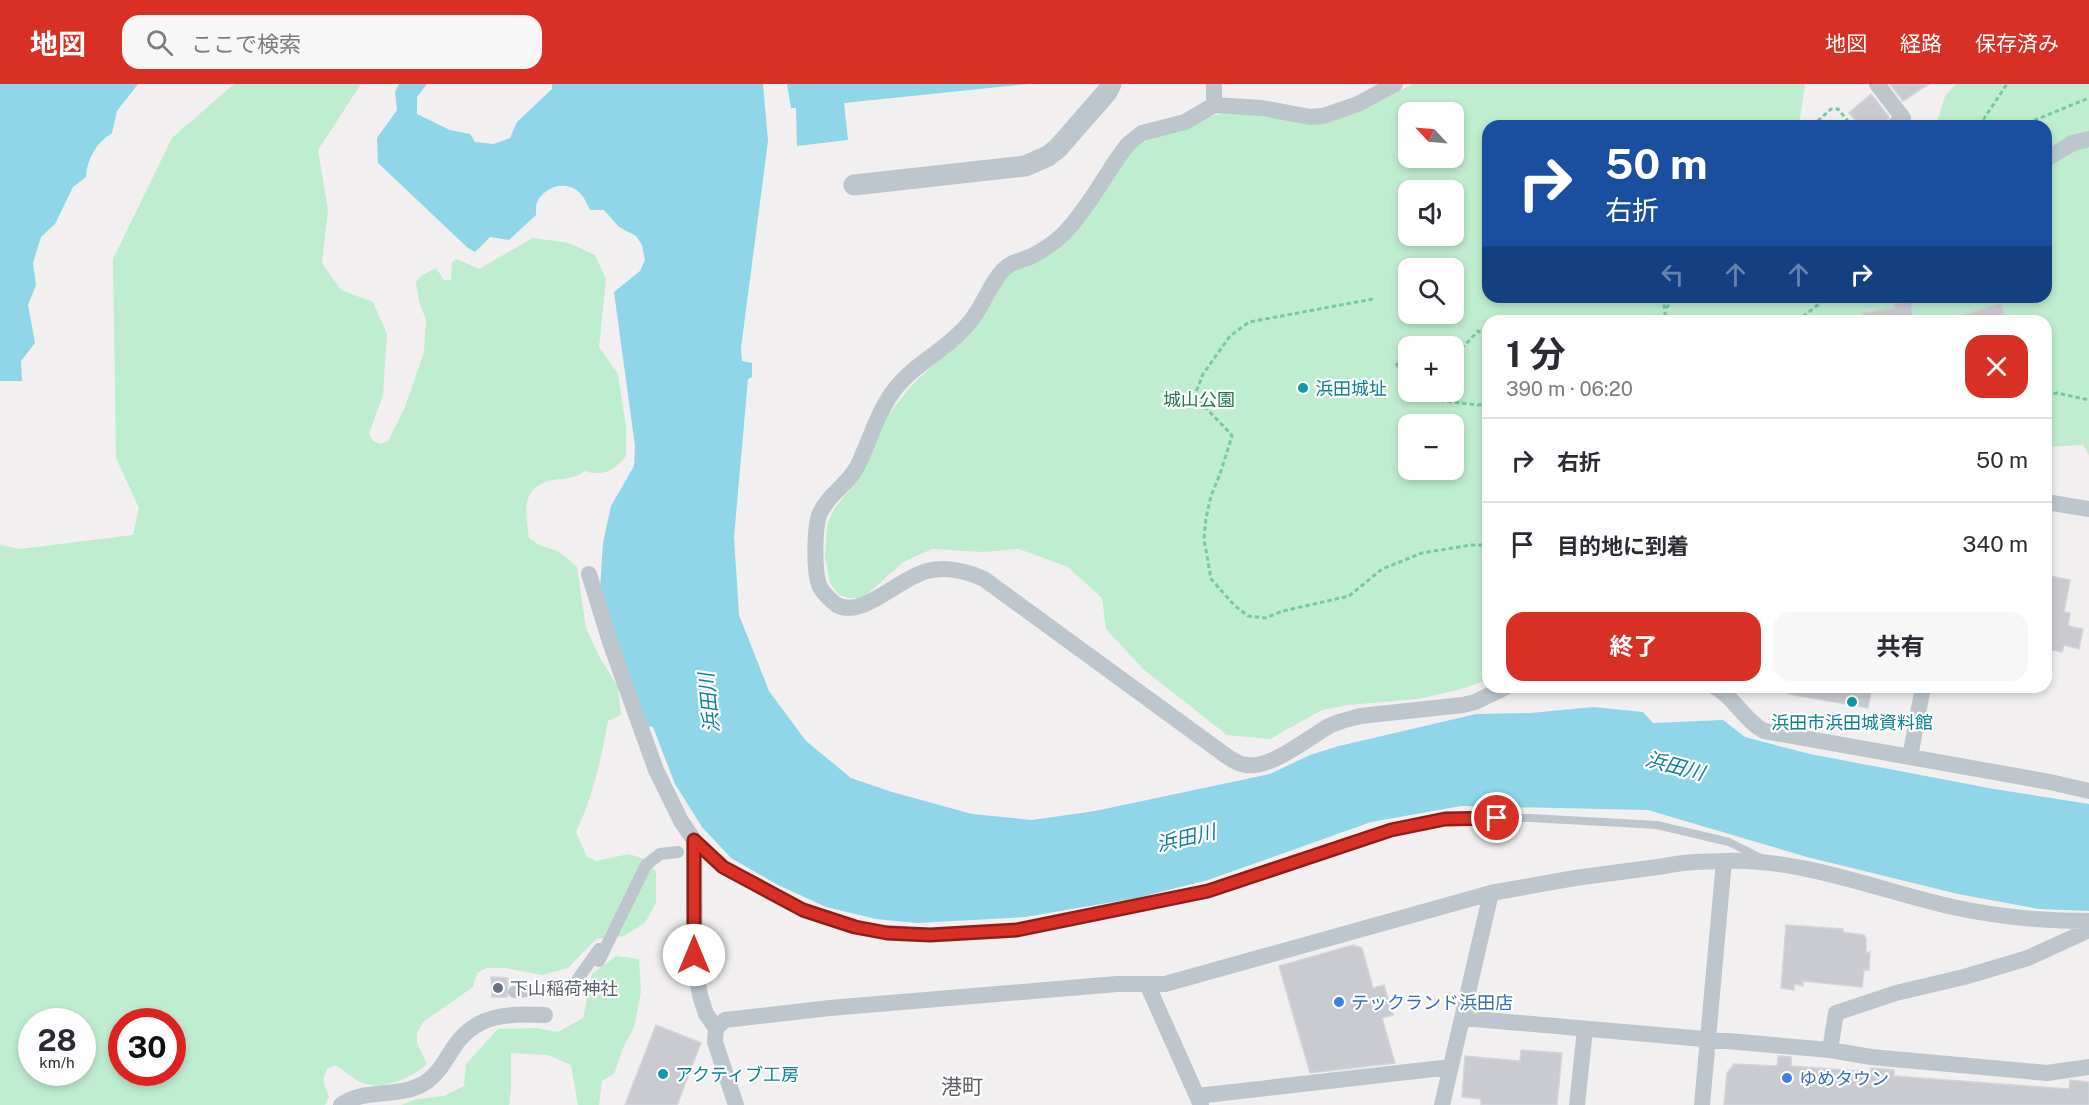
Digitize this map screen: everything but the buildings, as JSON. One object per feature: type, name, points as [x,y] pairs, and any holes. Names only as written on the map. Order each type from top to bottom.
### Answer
[{"type":"street","points":[[854,185],[1025,166],[1038,161],[1058,148],[1107,92],[1111,84]]},
{"type":"street","points":[[1214,84],[1214,105]]},
{"type":"street","points":[[1395,84],[1358,104],[1323,116],[1310,117],[1262,108],[1214,105],[1185,122],[1142,134],[1128,144],[1068,229],[1051,245],[1030,257],[1013,262],[1004,270],[969,324],[953,341],[911,372],[895,388],[883,407],[856,469],[821,511],[816,548],[820,585],[837,605],[858,608],[870,603],[910,576],[929,570],[946,569],[967,572],[991,584],[1221,752],[1246,765],[1276,758],[1302,745],[1332,724],[1360,716],[1463,705],[1493,693]]},
{"type":"street","points":[[1877,84],[1903,118],[1901,120]]},
{"type":"street","points":[[2052,155],[2067,146],[2089,139]]},
{"type":"street","points":[[2052,503],[2089,509]]},
{"type":"street","points":[[589,574],[610,642],[656,770],[681,821],[694,840],[695,967],[700,995],[706,1014],[716,1028],[715,1042],[736,1105]]},
{"type":"street","points":[[1723,693],[1750,721],[1764,731],[2089,791]]},
{"type":"street","points":[[1910,757],[1922,693]]},
{"type":"street","points":[[599,961],[646,865],[660,854],[678,852]]},
{"type":"street","points":[[716,1028],[725,1020],[738,1017],[1117,984],[1165,984],[1491,893],[1575,878],[1665,866],[1678,862],[1738,860],[1769,862],[1953,907],[2012,918],[2089,921]]},
{"type":"street","points":[[1702,1105],[1724,861]]},
{"type":"street","points":[[1442,1105],[1491,893]]},
{"type":"street","points":[[1830,1050],[1836,1013],[1896,993],[1964,977],[2028,958],[2089,930]]},
{"type":"street","points":[[514,992],[555,989],[575,983],[608,940]]},
{"type":"street","points":[[1147,984],[1199,1100],[1451,1067]]},
{"type":"street","points":[[341,1105],[365,1094],[399,1093],[422,1084],[446,1062],[465,1033],[478,1023],[512,1014],[545,1015]]},
{"type":"street","points":[[1463,1018],[1830,1050],[1871,1057],[2047,1073],[2089,1067]]},
{"type":"street","points":[[1577,1105],[1585,1029]]},
{"type":"lane","points":[[694,840],[723,867],[803,910],[855,927],[887,933],[930,935],[1017,930],[1208,891],[1391,830],[1445,819],[1530,818],[1658,825],[1729,843],[1769,862]]},
{"type":"path","points":[[1983,120],[2007,84]]},
{"type":"path","points":[[2035,120],[2089,98]]},
{"type":"path","points":[[1819,120],[1831,109],[1838,109],[1847,120]]},
{"type":"path","points":[[1373,299],[1250,322],[1230,336],[1203,374],[1196,392],[1201,404],[1224,425],[1232,436],[1206,518],[1204,539],[1211,579],[1235,606],[1248,616],[1265,618],[1292,608],[1349,596],[1382,569],[1422,553],[1482,545]]},
{"type":"path","points":[[1664,303],[1666,315]]},
{"type":"path","points":[[1665,308],[1670,303]]},
{"type":"path","points":[[1805,315],[1820,303]]},
{"type":"path","points":[[1464,346],[1478,331],[1482,333]]},
{"type":"path","points":[[1396,363],[1398,367]]},
{"type":"path","points":[[2052,394],[2089,400]]},
{"type":"path","points":[[1461,402],[1482,404]]},
{"type":"green space","points":[[234,84],[361,84],[318,150],[328,210],[322,263],[341,290],[373,302],[387,334],[383,395],[369,434],[373,441],[381,444],[388,441],[405,407],[424,352],[426,320],[419,301],[416,282],[421,276],[436,268],[444,280],[451,280],[452,262],[457,259],[479,269],[533,238],[569,243],[595,255],[606,279],[599,347],[618,374],[626,427],[626,456],[617,465],[603,473],[585,471],[574,477],[542,483],[534,488],[530,495],[526,511],[529,538],[539,545],[558,551],[577,567],[586,628],[599,656],[618,687],[621,715],[608,721],[596,778],[576,832],[587,857],[596,861],[629,854],[647,860],[656,872],[656,903],[645,923],[624,936],[596,939],[568,968],[542,975],[506,968],[487,968],[477,973],[473,987],[423,1022],[417,1033],[417,1043],[427,1064],[413,1074],[395,1082],[377,1085],[360,1082],[336,1065],[327,1069],[323,1080],[329,1097],[325,1105],[0,1105],[0,545],[20,549],[133,535],[139,508],[116,458],[113,259],[172,138]]},
{"type":"green space","name":"城山公園","points":[[1413,84],[1805,84],[1800,120],[1482,120],[1482,303],[2052,303],[2052,120],[1938,120],[1945,96],[1956,84],[2089,84],[2089,455],[2083,445],[2052,447],[2052,315],[1482,315],[1482,682],[1418,699],[1348,705],[1322,710],[1270,739],[1227,735],[1143,669],[1106,629],[1102,598],[1068,567],[1019,549],[984,552],[932,549],[903,562],[863,598],[839,595],[830,583],[825,556],[827,525],[834,509],[856,481],[886,418],[911,386],[971,329],[999,286],[1011,273],[1037,260],[1132,150],[1150,138],[1211,116],[1233,111],[1295,122],[1382,99]]},
{"type":"green space","points":[[616,956],[639,959],[641,991],[634,1028],[623,1048],[614,1074],[602,1081],[599,1105],[578,1105],[571,1065],[548,1055],[511,1053],[509,1105],[401,1105],[417,1099],[444,1096],[464,1086],[466,1064],[498,1029],[536,1028],[558,1032],[583,1018],[592,974]]},
{"type":"water","points":[[0,84],[138,84],[117,111],[112,133],[93,152],[86,177],[73,187],[55,224],[41,237],[33,263],[36,285],[28,305],[35,343],[21,361],[22,381],[0,381]]},
{"type":"water","name":"浜田川","points":[[399,84],[427,84],[417,97],[417,114],[450,130],[470,134],[475,142],[494,144],[510,138],[517,122],[552,89],[552,84],[763,84],[768,141],[741,348],[742,361],[752,363],[752,377],[748,379],[734,537],[739,615],[769,691],[806,741],[851,778],[972,814],[1032,820],[1095,811],[1270,774],[1310,755],[1339,746],[1476,714],[1531,713],[1593,707],[1643,712],[1653,723],[1723,720],[1745,737],[1810,754],[1994,789],[2089,804],[2089,911],[2039,909],[1958,894],[1807,857],[1648,810],[1461,806],[1371,822],[1208,880],[1136,898],[1025,917],[917,923],[876,919],[826,907],[778,885],[731,858],[702,827],[675,784],[653,727],[647,726],[600,589],[603,543],[611,506],[634,466],[635,446],[614,292],[640,271],[645,260],[642,245],[636,236],[619,227],[604,210],[590,210],[580,193],[568,186],[562,186],[543,194],[536,205],[536,215],[509,240],[490,237],[475,252],[468,248],[378,163],[377,138],[397,110],[395,92]]},
{"type":"water","points":[[787,84],[1028,84],[844,103],[848,140],[797,146],[796,108],[791,108]]},
{"type":"place","name":"浜田城址","points":[[1303,388]]},
{"type":"place","name":"浜田市浜田城資料館","points":[[1852,702]]},
{"type":"place","name":"下山稲荷神社","points":[[498,988]]},
{"type":"place","name":"テックランド浜田店","points":[[1339,1002]]},
{"type":"place","name":"アクティブ工房","points":[[663,1074]]},
{"type":"place","name":"ゆめタウン","points":[[1787,1078]]},
{"type":"district","name":"港町","points":[[962,1086]]},
{"type":"route","points":[[694,955],[694,840],[723,867],[803,910],[855,927],[887,933],[930,935],[1017,930],[1208,891],[1391,830],[1445,819],[1497,818]]}]
